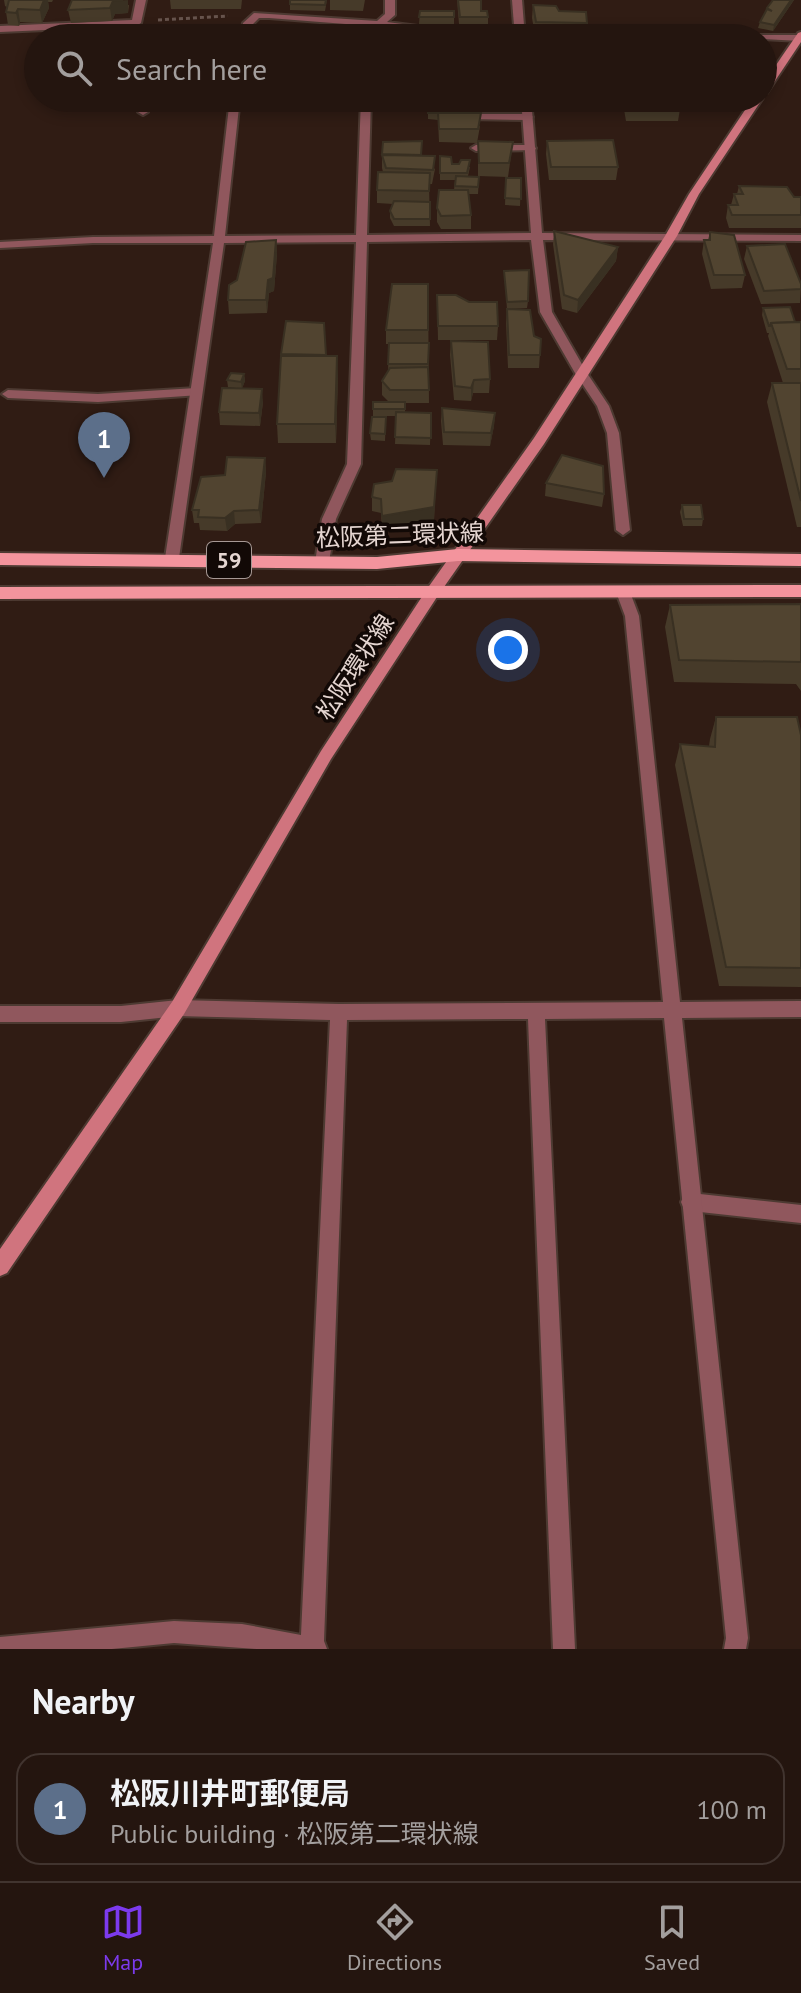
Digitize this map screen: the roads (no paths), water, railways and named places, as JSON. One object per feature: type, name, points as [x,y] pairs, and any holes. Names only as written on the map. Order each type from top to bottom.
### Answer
[{"type":"main road","points":[[777,71],[800,37]]},
{"type":"main road","name":"松阪環状線","points":[[0,1266],[178,1008],[326,755],[432,593],[539,441],[749,112]]},
{"type":"main road","name":"松阪第二環状線","points":[[0,559],[172,558],[377,563],[458,555],[801,560]]},
{"type":"main road","name":"59","points":[[0,593],[801,591]]},
{"type":"street","points":[[113,24],[136,23],[141,0]]},
{"type":"street","points":[[248,24],[264,12],[381,24],[390,15],[390,0]]},
{"type":"street","points":[[517,0],[519,24]]},
{"type":"street","points":[[0,29],[24,28]]},
{"type":"street","points":[[777,37],[800,37]]},
{"type":"street","points":[[172,558],[219,239],[233,112]]},
{"type":"street","points":[[322,562],[329,519],[354,464],[365,112]]},
{"type":"street","points":[[527,112],[546,312],[603,406],[613,433],[623,530]]},
{"type":"street","points":[[467,116],[528,117]]},
{"type":"street","points":[[476,148],[531,148]]},
{"type":"street","points":[[0,245],[538,236],[801,238]]},
{"type":"street","points":[[8,394],[98,398],[196,392]]},
{"type":"street","points":[[623,592],[632,616],[737,1638],[735,1649]]},
{"type":"street","points":[[0,1014],[121,1014],[178,1008],[339,1012],[801,1009]]},
{"type":"street","points":[[536,1009],[564,1649]]},
{"type":"street","points":[[0,1648],[97,1643],[174,1632],[314,1649],[339,1012]]},
{"type":"street","points":[[691,1202],[801,1214]]},
{"type":"place","name":"松阪川井町郵便局","points":[[104,478]]}]
